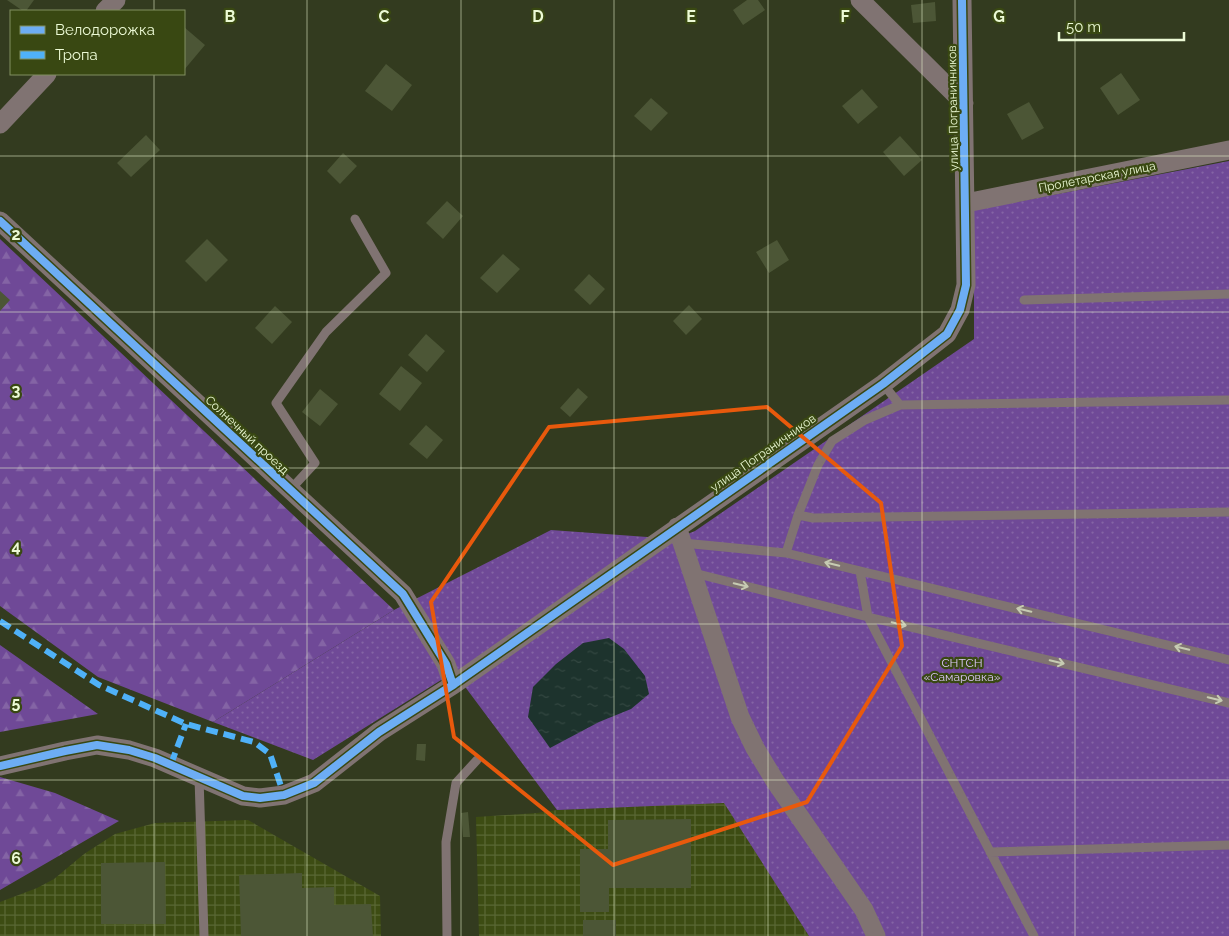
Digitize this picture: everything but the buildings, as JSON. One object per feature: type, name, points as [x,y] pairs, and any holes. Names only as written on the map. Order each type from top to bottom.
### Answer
[{"type":"street","points":[[107,10],[116,0]]},
{"type":"street","points":[[860,0],[964,102]]},
{"type":"street","name":"улица Пограничников","points":[[0,766],[97,745],[129,750],[155,758],[243,796],[260,798],[284,795],[314,783],[379,732],[680,535],[947,334],[960,310],[966,285],[962,0]]},
{"type":"street","points":[[0,124],[46,75]]},
{"type":"street","name":"Пролетарская улица","points":[[966,203],[1229,150]]},
{"type":"street","name":"Солнечный проезд","points":[[0,221],[403,594],[446,664],[452,685]]},
{"type":"street","points":[[680,535],[740,717],[755,748],[775,781],[864,910],[876,936]]},
{"type":"lane","points":[[290,490],[315,463],[276,403],[326,332],[386,273],[355,219]]},
{"type":"lane","points":[[1024,300],[1229,294]]},
{"type":"lane","points":[[883,384],[900,405]]},
{"type":"lane","points":[[786,553],[798,515],[818,465],[832,442],[865,420],[900,405],[1229,400]]},
{"type":"lane","points":[[798,515],[813,518],[1229,512]]},
{"type":"lane","points":[[680,535],[786,553],[1229,660]]},
{"type":"lane","points":[[860,571],[868,617],[1034,936]]},
{"type":"lane","points":[[694,573],[868,617],[1229,703]]},
{"type":"lane","points":[[447,936],[446,842],[456,783],[477,760]]},
{"type":"lane","points":[[199,777],[204,936]]},
{"type":"lane","points":[[990,852],[1229,845]]},
{"type":"highlighted area","points":[[767,407],[881,503],[902,646],[807,802],[613,865],[454,737],[431,602],[549,427]]},
{"type":"shaded area","points":[[724,802],[809,936],[479,936],[476,817],[557,810]]},
{"type":"shaded area","points":[[248,820],[380,896],[381,936],[0,936],[0,902],[37,888],[54,879],[84,854],[115,834],[155,823]]},
{"type":"green space","name":"СНТСН «Самаровка»","points":[[1229,161],[1229,936],[809,936],[724,803],[557,810],[454,672],[313,760],[213,722],[394,610],[551,530],[675,539],[695,531],[974,339],[974,210]]},
{"type":"green space","points":[[0,239],[394,610],[213,722],[98,677],[0,606]]},
{"type":"green space","points":[[0,645],[98,714],[0,732]]},
{"type":"green space","points":[[0,777],[55,793],[119,821],[0,890]]},
{"type":"water","points":[[609,638],[624,649],[645,676],[649,694],[631,709],[599,722],[550,748],[528,717],[533,687],[556,664],[583,643]]},
{"type":"marked path","points":[[0,621],[99,685],[186,724],[254,742],[270,754],[284,795]]},
{"type":"marked path","points":[[171,764],[186,724]]},
{"type":"cycle path","points":[[0,766],[97,745],[129,750],[155,758],[243,796],[260,798],[284,795],[314,783],[379,732],[453,685],[883,384],[947,334],[960,310],[966,285],[962,0]]},
{"type":"cycle path","points":[[0,221],[403,594],[446,664],[453,685]]}]
